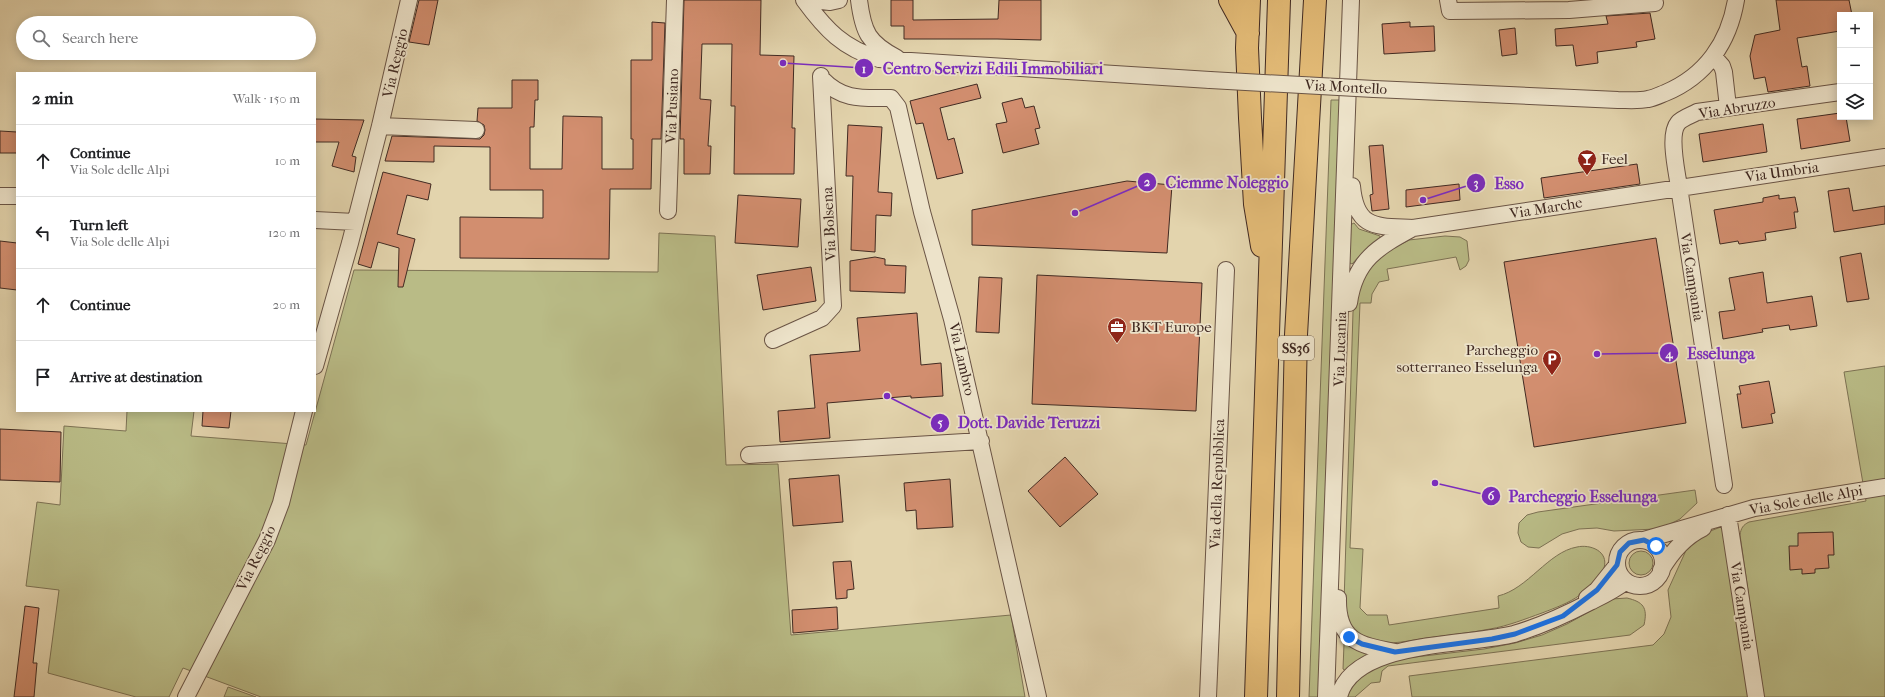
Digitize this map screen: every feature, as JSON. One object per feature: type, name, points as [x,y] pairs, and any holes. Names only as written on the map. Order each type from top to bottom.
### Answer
[{"type":"highway","points":[[1230,0],[1248,34]]},
{"type":"highway","points":[[1249,0],[1248,34],[1250,118],[1255,204],[1270,289]]},
{"type":"highway","name":"SS36","points":[[1256,697],[1279,0]]},
{"type":"highway","name":"SS36","points":[[1288,697],[1296,335],[1315,0]]},
{"type":"street","name":"Via Reggio","points":[[316,362],[380,126],[409,0]]},
{"type":"street","name":"Via Pusiano","points":[[668,211],[675,0]]},
{"type":"street","name":"Via Montello","points":[[804,0],[819,20],[846,45],[864,54],[879,59],[1210,80],[1618,100],[1649,99],[1675,89],[1690,80],[1714,57],[1727,33],[1736,0]]},
{"type":"street","points":[[813,0],[830,2],[839,0]]},
{"type":"street","name":"Via Montello","points":[[859,0],[864,27],[868,36],[881,50],[904,61]]},
{"type":"street","name":"Via Lucania","points":[[1326,697],[1351,0]]},
{"type":"street","points":[[1349,52],[1356,0]]},
{"type":"street","points":[[1448,0],[1450,12],[1582,10],[1655,3],[1654,0]]},
{"type":"street","points":[[1714,57],[1722,66],[1724,72],[1728,107]]},
{"type":"street","name":"Via Bolsena","points":[[773,340],[822,318],[833,306],[821,76]]},
{"type":"street","name":"Via Lambro","points":[[821,76],[829,87],[841,94],[855,98],[891,98],[898,107],[922,212],[952,318],[1038,697]]},
{"type":"street","name":"Via Abruzzo","points":[[1679,187],[1673,139],[1674,130],[1679,122],[1697,112],[1837,92]]},
{"type":"street","name":"Via Marche","points":[[1347,124],[1353,203],[1359,214],[1370,223],[1381,227],[1413,228],[1679,187]]},
{"type":"street","points":[[380,126],[476,130]]},
{"type":"street","name":"Via Umbria","points":[[1679,187],[1885,157]]},
{"type":"street","name":"Via Campania","points":[[1679,187],[1724,485]]},
{"type":"street","points":[[0,196],[16,196]]},
{"type":"street","points":[[316,220],[355,222]]},
{"type":"street","name":"Via Marche","points":[[1337,419],[1346,385],[1348,310],[1351,285],[1361,265],[1374,251],[1413,228]]},
{"type":"street","name":"Via della Repubblica","points":[[1208,697],[1226,270]]},
{"type":"street","name":"Via Reggio","points":[[186,697],[267,540],[281,502],[304,412]]},
{"type":"street","points":[[1337,419],[1344,464],[1338,605],[1342,625],[1349,637],[1362,644],[1395,652]]},
{"type":"street","points":[[749,455],[981,441]]},
{"type":"street","name":"Via Sole delle Alpi","points":[[1563,616],[1597,590],[1617,565],[1620,552],[1624,547],[1636,540],[1644,540],[1754,508],[1885,487]]},
{"type":"street","name":"Via Campania","points":[[1728,516],[1756,697]]},
{"type":"street","name":"Via Sole delle Alpi","points":[[1395,652],[1492,639],[1515,634],[1563,616],[1616,589],[1626,581],[1632,584],[1644,586],[1655,580],[1670,556],[1682,542],[1700,529],[1728,516]]},
{"type":"street","points":[[1644,540],[1650,542],[1660,551],[1662,558],[1662,570]]},
{"type":"street","points":[[1617,565],[1622,577],[1626,581]]},
{"type":"street","points":[[1339,697],[1341,689],[1348,676],[1372,660],[1395,652]]},
{"type":"green space","points":[[1331,100],[1342,100],[1322,697],[1309,697]]},
{"type":"green space","points":[[1354,223],[1359,229],[1380,236],[1380,240],[1363,252],[1352,264],[1348,262],[1350,225]]},
{"type":"green space","points":[[659,233],[715,236],[726,465],[778,464],[791,635],[1011,615],[1025,697],[261,697],[183,668],[169,697],[136,697],[48,673],[59,590],[26,586],[37,502],[60,505],[64,426],[126,431],[127,412],[194,412],[191,436],[306,445],[354,270],[658,272]]},
{"type":"green space","points":[[1445,236],[1460,237],[1467,241],[1469,260],[1466,266],[1460,270],[1456,257],[1387,269],[1389,280],[1379,282],[1372,294],[1371,303],[1360,303],[1350,548],[1363,549],[1360,608],[1367,615],[1387,615],[1389,625],[1499,608],[1498,596],[1519,586],[1547,563],[1567,550],[1582,546],[1593,548],[1601,553],[1605,562],[1604,568],[1594,583],[1576,598],[1557,607],[1516,622],[1497,628],[1475,632],[1400,642],[1386,643],[1373,641],[1352,630],[1344,603],[1353,312],[1360,280],[1372,263],[1386,252],[1409,240]]},
{"type":"green space","points":[[1885,366],[1885,697],[1412,697],[1409,676],[1653,645],[1664,634],[1671,617],[1668,590],[1688,546],[1700,535],[1726,525],[1742,634],[1754,632],[1740,535],[1742,529],[1749,522],[1866,501],[1844,372]]},
{"type":"green space","points":[[1695,490],[1697,503],[1680,519],[1666,526],[1655,529],[1614,531],[1597,528],[1579,529],[1562,534],[1539,548],[1528,547],[1521,542],[1518,533],[1519,523],[1527,515],[1538,512]]},
{"type":"green space","points":[[1641,551],[1649,555],[1653,563],[1649,571],[1641,575],[1633,571],[1629,563],[1633,555]]},
{"type":"green space","points":[[1627,598],[1637,601],[1645,610],[1644,625],[1630,635],[1388,666],[1382,671],[1380,682],[1371,683],[1355,697],[1345,697],[1365,671],[1398,659],[1484,649],[1515,643],[1542,635],[1567,624],[1612,599]]},
{"type":"green space","points":[[1344,644],[1366,654],[1366,657],[1353,663],[1346,671],[1343,669]]},
{"type":"green space","points":[[228,687],[256,697],[224,697]]},
{"type":"building","points":[[419,0],[438,0],[429,45],[409,42]]},
{"type":"building","points":[[684,0],[761,0],[760,55],[794,56],[792,128],[795,128],[794,174],[734,174],[735,106],[731,106],[732,44],[702,44],[700,99],[711,100],[708,146],[711,146],[710,174],[684,174],[684,139],[680,139]]},
{"type":"building","points":[[891,0],[913,0],[913,20],[998,19],[999,0],[1041,0],[1041,40],[904,39],[904,26],[891,26]]},
{"type":"building","points":[[1776,0],[1849,0],[1851,12],[1837,12],[1837,31],[1797,38],[1802,67],[1807,66],[1810,86],[1768,92],[1765,77],[1754,79],[1750,56],[1755,35],[1780,30]]},
{"type":"building","points":[[1650,13],[1655,39],[1636,42],[1637,47],[1597,52],[1598,63],[1576,66],[1573,45],[1556,46],[1555,29],[1608,24],[1606,16]]},
{"type":"building","points":[[652,22],[665,23],[661,139],[652,139],[651,189],[610,189],[609,259],[460,258],[460,217],[543,218],[543,190],[490,190],[490,147],[434,146],[434,162],[385,161],[392,136],[480,139],[484,135],[485,130],[484,125],[477,121],[478,108],[512,108],[512,80],[538,80],[538,100],[535,100],[534,127],[530,127],[530,169],[562,169],[563,116],[602,117],[602,169],[633,169],[633,139],[631,139],[631,60],[652,60]]},
{"type":"building","points":[[1410,22],[1410,27],[1434,26],[1435,51],[1384,54],[1382,24]]},
{"type":"building","points":[[1515,28],[1517,54],[1502,56],[1499,30]]},
{"type":"building","points":[[977,84],[981,98],[940,108],[948,140],[954,138],[963,173],[937,179],[923,123],[916,124],[910,101]]},
{"type":"building","points":[[1022,98],[1025,108],[1034,106],[1040,128],[1035,129],[1039,144],[1003,153],[996,124],[1007,122],[1002,103]]},
{"type":"building","points":[[1837,113],[1837,120],[1846,120],[1850,141],[1801,149],[1797,119]]},
{"type":"building","points":[[316,119],[364,120],[352,156],[356,157],[354,172],[332,166],[339,142],[316,142]]},
{"type":"building","points":[[1763,124],[1767,152],[1703,162],[1699,134]]},
{"type":"building","points":[[848,125],[882,127],[878,192],[892,193],[891,216],[876,215],[875,252],[851,250],[853,176],[846,176]]},
{"type":"building","points":[[0,131],[16,132],[16,153],[0,153]]},
{"type":"building","points":[[1383,145],[1389,209],[1372,211],[1370,195],[1373,194],[1369,146]]},
{"type":"building","points":[[1637,164],[1640,184],[1544,198],[1541,178]]},
{"type":"building","points":[[383,172],[431,184],[428,200],[407,195],[397,234],[415,239],[403,287],[398,287],[399,248],[378,242],[371,268],[358,264]]},
{"type":"building","points":[[1127,181],[1172,185],[1167,253],[972,245],[972,210]]},
{"type":"building","points":[[1459,184],[1460,200],[1406,207],[1406,190]]},
{"type":"building","points":[[1849,188],[1853,211],[1885,206],[1885,224],[1834,232],[1828,191]]},
{"type":"building","points":[[738,195],[801,199],[798,247],[735,243]]},
{"type":"building","points":[[1779,195],[1779,199],[1795,197],[1798,212],[1794,212],[1796,228],[1765,233],[1766,240],[1739,244],[1738,241],[1720,244],[1714,210],[1763,202],[1763,198]]},
{"type":"building","points":[[1656,238],[1686,423],[1534,447],[1504,262]]},
{"type":"building","points":[[0,241],[16,243],[16,290],[0,288]]},
{"type":"building","points":[[1861,253],[1869,299],[1847,302],[1840,257]]},
{"type":"building","points":[[875,257],[885,259],[885,265],[906,266],[905,293],[850,291],[850,261]]},
{"type":"building","points":[[811,267],[816,301],[763,310],[757,275]]},
{"type":"building","points":[[1763,272],[1767,303],[1812,296],[1817,326],[1790,330],[1789,325],[1762,329],[1763,332],[1723,339],[1719,312],[1735,310],[1729,278]]},
{"type":"building","points":[[1037,275],[1202,283],[1196,411],[1032,404]]},
{"type":"building","points":[[979,277],[1002,278],[999,333],[976,332]]},
{"type":"building","points":[[917,313],[921,365],[941,363],[943,396],[911,398],[911,396],[827,403],[830,438],[780,442],[778,411],[815,408],[810,355],[860,351],[857,318]]},
{"type":"building","points":[[1769,381],[1775,413],[1771,414],[1773,423],[1742,428],[1737,394],[1741,394],[1739,386]]},
{"type":"building","points":[[203,412],[231,412],[229,428],[202,426]]},
{"type":"building","points":[[0,429],[61,432],[60,482],[0,480]]},
{"type":"building","points":[[1065,457],[1098,494],[1060,527],[1028,491]]},
{"type":"building","points":[[839,475],[843,522],[793,526],[789,479]]},
{"type":"building","points":[[950,479],[953,527],[917,529],[916,510],[906,511],[904,483]]},
{"type":"building","points":[[1833,532],[1834,555],[1828,555],[1829,568],[1815,569],[1815,573],[1802,574],[1802,569],[1790,570],[1789,546],[1798,546],[1798,533]]},
{"type":"building","points":[[851,561],[854,589],[847,590],[847,598],[836,599],[833,562]]},
{"type":"building","points":[[25,606],[39,608],[33,663],[37,663],[34,697],[14,697]]},
{"type":"building","points":[[837,607],[838,629],[793,633],[792,610]]},
{"type":"place","name":"Centro Servizi Edili Immobiliari","points":[[783,63]]},
{"type":"place","name":"Feel","points":[[1587,176]]},
{"type":"place","name":"Esso","points":[[1423,200]]},
{"type":"place","name":"Ciemme Noleggio","points":[[1075,213]]},
{"type":"place","name":"BKT Europe","points":[[1117,344]]},
{"type":"place","name":"Esselunga","points":[[1597,354]]},
{"type":"place","name":"Parcheggio sotterraneo Esselunga","points":[[1552,376]]},
{"type":"place","name":"Dott. Davide Teruzzi","points":[[887,396]]},
{"type":"place","name":"Parcheggio Esselunga","points":[[1435,483]]},
{"type":"route","points":[[1349,637],[1374,648],[1395,652],[1492,639],[1515,634],[1563,616],[1597,590],[1617,565],[1620,552],[1629,543],[1636,540],[1644,540],[1656,546]]}]
